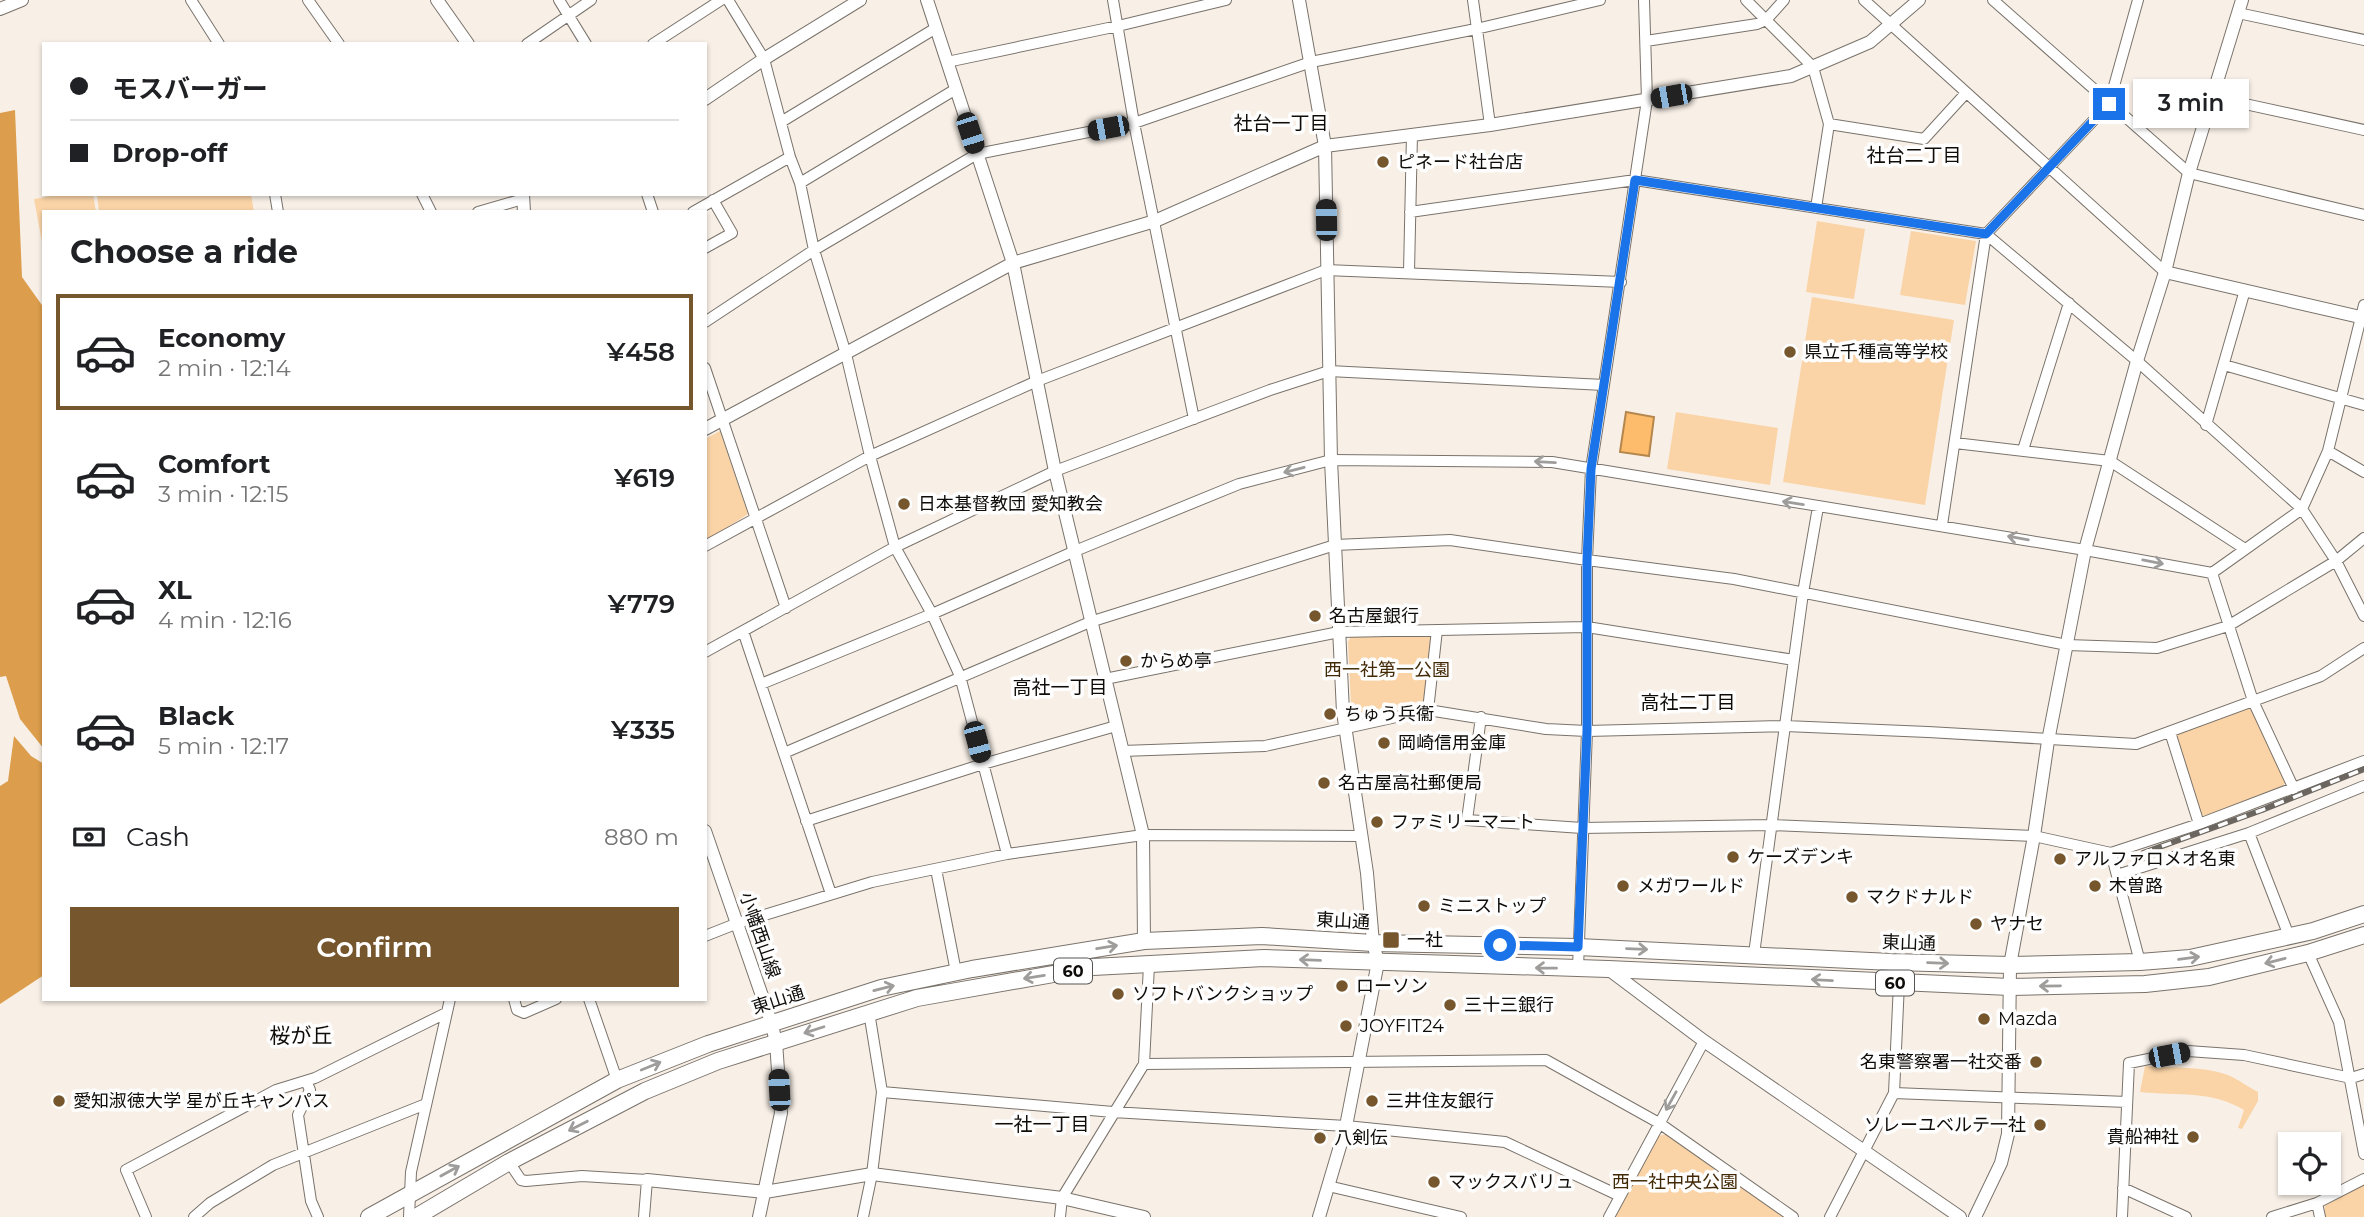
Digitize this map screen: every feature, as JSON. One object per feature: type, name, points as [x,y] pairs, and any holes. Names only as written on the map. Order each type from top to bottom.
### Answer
[{"type":"main road","name":"60","points":[[2313,931],[2364,908]]},
{"type":"main road","name":"東山通","points":[[369,1217],[617,1080],[708,1044],[881,988],[956,972],[1144,941],[1262,936],[1373,943],[1578,947],[2010,965],[2190,958],[2313,931],[2364,914]]},
{"type":"main road","name":"60","points":[[416,1217],[509,1162],[645,1091],[718,1061],[917,998],[1093,967],[1264,958],[1608,969],[2010,987],[2146,984],[2196,978],[2308,953],[2364,935]]},
{"type":"street","points":[[191,0],[218,42]]},
{"type":"street","points":[[308,0],[338,42]]},
{"type":"street","points":[[438,0],[467,42]]},
{"type":"street","points":[[559,0],[585,42]]},
{"type":"street","points":[[530,42],[591,0]]},
{"type":"street","points":[[656,42],[721,0]]},
{"type":"street","points":[[728,0],[765,59],[790,157],[800,183],[814,250],[846,354],[895,547],[932,614],[960,676],[1007,854]]},
{"type":"street","points":[[707,98],[860,0]]},
{"type":"street","points":[[927,0],[1013,263],[1055,471],[1143,835],[1144,941]]},
{"type":"street","points":[[1113,0],[1134,123],[1194,419]]},
{"type":"street","points":[[947,62],[1226,0]]},
{"type":"street","points":[[1299,0],[1325,146],[1331,460],[1345,728],[1367,873],[1373,943],[1378,962],[1346,1126],[1319,1217]]},
{"type":"street","points":[[1473,0],[1490,125]]},
{"type":"street","points":[[707,321],[814,250],[977,154],[1134,123],[1311,62],[1476,29],[1600,0]]},
{"type":"street","points":[[1578,968],[1587,731],[1587,560],[1591,469],[1647,100],[1644,0]]},
{"type":"street","points":[[1746,0],[1813,67],[1829,124],[1816,208]]},
{"type":"street","points":[[1646,41],[1757,24],[1766,20],[1784,0]]},
{"type":"street","points":[[761,684],[1239,484],[1331,460],[1552,462],[2212,573],[2302,509],[2328,451],[2363,313],[2165,272],[1864,0]]},
{"type":"street","points":[[707,428],[1013,263],[1154,221],[1325,146],[1490,125],[1791,76],[1870,42],[1919,0]]},
{"type":"street","points":[[1993,0],[2189,173],[2364,215]]},
{"type":"street","points":[[1942,526],[1986,234],[2109,104],[2138,0]]},
{"type":"street","points":[[0,9],[17,1]]},
{"type":"street","points":[[1975,1217],[2001,1163],[2008,1134],[2010,965],[2048,741],[2085,550],[2137,361],[2165,272],[2189,173],[2240,7],[2364,40]]},
{"type":"street","points":[[781,122],[936,28]]},
{"type":"street","points":[[800,183],[956,89]]},
{"type":"street","points":[[1829,124],[1924,139],[1966,93]]},
{"type":"street","points":[[2213,97],[2364,130]]},
{"type":"street","points":[[1409,272],[1412,134]]},
{"type":"street","points":[[696,210],[790,157]]},
{"type":"street","points":[[1410,212],[1635,180],[1986,234],[2137,361],[2302,509],[2336,561],[2364,616]]},
{"type":"street","points":[[486,210],[526,200]]},
{"type":"street","points":[[707,247],[732,233],[713,200]]},
{"type":"street","points":[[707,545],[870,456],[1037,381],[1326,270],[1620,282]]},
{"type":"street","points":[[2206,425],[2245,290]]},
{"type":"street","points":[[2023,450],[2069,303]]},
{"type":"street","points":[[2224,365],[2364,405]]},
{"type":"street","points":[[707,651],[895,547],[1055,471],[1329,371],[1604,385]]},
{"type":"street","points":[[707,374],[786,608]]},
{"type":"street","points":[[1955,443],[2110,461],[2245,549]]},
{"type":"street","points":[[2328,451],[2364,472]]},
{"type":"street","points":[[1754,954],[1803,593],[1818,507]]},
{"type":"street","points":[[784,753],[1090,622],[1335,545],[1450,540],[1734,579],[2067,645],[2157,648],[2228,626],[2336,561],[2364,538]]},
{"type":"street","points":[[2212,573],[2253,701],[2294,789]]},
{"type":"street","points":[[1105,679],[1339,632],[1587,627],[1794,660]]},
{"type":"street","points":[[1428,710],[1437,630]]},
{"type":"street","points":[[743,631],[831,894]]},
{"type":"street","points":[[1122,751],[1265,746],[1428,710],[1546,729],[1587,731],[1785,726],[2136,744],[2321,676],[2364,648]]},
{"type":"street","points":[[1481,718],[1467,820],[1583,828],[1771,825],[2034,836],[2110,853],[2199,824],[2364,761]]},
{"type":"street","points":[[806,821],[983,764],[1116,726]]},
{"type":"street","points":[[2170,732],[2199,824]]},
{"type":"street","points":[[2117,875],[2249,833],[2364,786]]},
{"type":"street","points":[[2249,833],[2289,936]]},
{"type":"street","points":[[707,935],[737,923],[872,882],[1007,854],[1143,835],[1360,836]]},
{"type":"street","name":"小幡西山線","points":[[707,837],[776,1042],[780,1113],[759,1217]]},
{"type":"street","points":[[2110,853],[2140,962]]},
{"type":"street","points":[[936,869],[956,972]]},
{"type":"street","points":[[2308,953],[2339,1022],[2364,1154]]},
{"type":"street","points":[[1060,1217],[1062,1198],[1144,1063],[1149,965]]},
{"type":"street","points":[[1608,969],[1704,1041],[1959,1217]]},
{"type":"street","points":[[1830,1217],[1894,1093],[1899,983]]},
{"type":"street","points":[[410,1217],[411,1172],[449,1001]]},
{"type":"street","points":[[515,1001],[517,1010],[524,1013],[551,1001]]},
{"type":"street","points":[[590,1001],[617,1080]]},
{"type":"street","points":[[863,1217],[872,1174],[882,1093],[869,1012]]},
{"type":"street","points":[[146,1217],[127,1170],[276,1090],[306,1081],[446,1013]]},
{"type":"street","points":[[1609,1217],[1704,1041]]},
{"type":"street","points":[[2122,1217],[2129,1063],[2188,1051],[2244,1055],[2351,1078],[2364,1074]]},
{"type":"street","points":[[1144,1063],[1546,1060],[1659,1123],[1793,1217]]},
{"type":"street","points":[[306,1081],[310,1090],[298,1115],[311,1201],[318,1217]]},
{"type":"street","points":[[882,1093],[1113,1112],[1346,1126],[1505,1142],[1620,1196]]},
{"type":"street","points":[[1894,1093],[2127,1102]]},
{"type":"street","points":[[194,1217],[248,1178],[274,1165],[426,1104]]},
{"type":"street","points":[[509,1162],[521,1180],[526,1181],[582,1176],[765,1192],[872,1174],[1062,1198],[1144,1217]]},
{"type":"street","points":[[2272,1217],[2317,1203],[2364,1178]]},
{"type":"street","points":[[644,1217],[647,1180]]},
{"type":"street","points":[[1328,1186],[1461,1217]]},
{"type":"street","points":[[2123,1188],[2186,1217]]},
{"type":"street","points":[[2317,1203],[2320,1217]]},
{"type":"green space","points":[[51,196],[93,196],[96,210],[42,210],[42,242],[34,199]]},
{"type":"green space","points":[[97,196],[251,196],[254,210],[99,210]]},
{"type":"green space","points":[[1817,221],[1865,229],[1854,299],[1806,292]]},
{"type":"green space","points":[[1911,231],[1976,241],[1965,305],[1900,295]]},
{"type":"green space","points":[[1812,297],[1954,320],[1925,505],[1783,482]]},
{"type":"green space","points":[[1676,412],[1778,428],[1770,485],[1667,469]]},
{"type":"green space","points":[[720,431],[748,514],[707,541],[707,438]]},
{"type":"green space","name":"西一社第一公園","points":[[1431,633],[1433,637],[1426,701],[1403,703],[1361,714],[1351,704],[1348,642],[1352,635]]},
{"type":"green space","points":[[2248,708],[2252,711],[2286,782],[2282,787],[2206,816],[2201,815],[2176,735]]},
{"type":"green space","points":[[2145,1066],[2198,1069],[2228,1075],[2258,1092],[2258,1101],[2242,1129],[2238,1128],[2244,1110],[2219,1099],[2140,1092]]},
{"type":"green space","name":"西一社中央公園","points":[[1667,1134],[1786,1217],[1615,1217],[1658,1136]]},
{"type":"green space","points":[[2364,1183],[2364,1217],[2324,1217],[2325,1205]]},
{"type":"shaded area","points":[[15,110],[22,277],[42,305],[42,746],[20,719],[6,676],[0,677],[0,113]]},
{"type":"shaded area","points":[[1626,412],[1654,417],[1649,456],[1620,452]]},
{"type":"shaded area","points":[[14,736],[31,756],[42,763],[42,976],[0,1004],[0,786],[8,781]]},
{"type":"railway","points":[[2143,853],[2364,769]]},
{"type":"place","name":"ピネード社台店","points":[[1383,162]]},
{"type":"place","name":"県立千種高等学校","points":[[1790,352]]},
{"type":"place","name":"日本基督教団 愛知教会","points":[[904,504]]},
{"type":"place","name":"名古屋銀行","points":[[1315,616]]},
{"type":"place","name":"からめ亭","points":[[1126,661]]},
{"type":"place","name":"ちゅう兵衞","points":[[1330,714]]},
{"type":"place","name":"岡崎信用金庫","points":[[1384,743]]},
{"type":"place","name":"名古屋高社郵便局","points":[[1324,783]]},
{"type":"place","name":"ファミリーマート","points":[[1377,822]]},
{"type":"place","name":"ケーズデンキ","points":[[1733,857]]},
{"type":"place","name":"アルファロメオ名東","points":[[2060,859]]},
{"type":"place","name":"メガワールド","points":[[1623,886]]},
{"type":"place","name":"木曽路","points":[[2095,886]]},
{"type":"place","name":"マクドナルド","points":[[1852,897]]},
{"type":"place","name":"ミニストップ","points":[[1424,906]]},
{"type":"place","name":"ヤナセ","points":[[1976,924]]},
{"type":"place","name":"一社","points":[[1391,940]]},
{"type":"place","name":"ローソン","points":[[1342,986]]},
{"type":"place","name":"ソフトバンクショップ","points":[[1118,994]]},
{"type":"place","name":"三十三銀行","points":[[1450,1005]]},
{"type":"place","name":"Mazda","points":[[1984,1019]]},
{"type":"place","name":"JOYFIT24","points":[[1346,1026]]},
{"type":"place","name":"名東警察署一社交番","points":[[2036,1062]]},
{"type":"place","name":"愛知淑徳大学 星が丘キャンパス","points":[[59,1101]]},
{"type":"place","name":"三井住友銀行","points":[[1372,1101]]},
{"type":"place","name":"ソレーユベルテ一社","points":[[2040,1125]]},
{"type":"place","name":"貴船神社","points":[[2193,1137]]},
{"type":"place","name":"八剣伝","points":[[1320,1138]]},
{"type":"place","name":"マックスバリュ","points":[[1434,1182]]},
{"type":"district","name":"社台一丁目","points":[[1281,123]]},
{"type":"district","name":"社台二丁目","points":[[1914,155]]},
{"type":"district","name":"高社一丁目","points":[[1060,687]]},
{"type":"district","name":"高社二丁目","points":[[1688,702]]},
{"type":"district","name":"桜が丘","points":[[301,1035]]},
{"type":"district","name":"一社一丁目","points":[[1042,1124]]},
{"type":"route","points":[[1500,945],[1578,947],[1587,731],[1587,560],[1591,469],[1635,180],[1986,234],[2109,104]]}]
